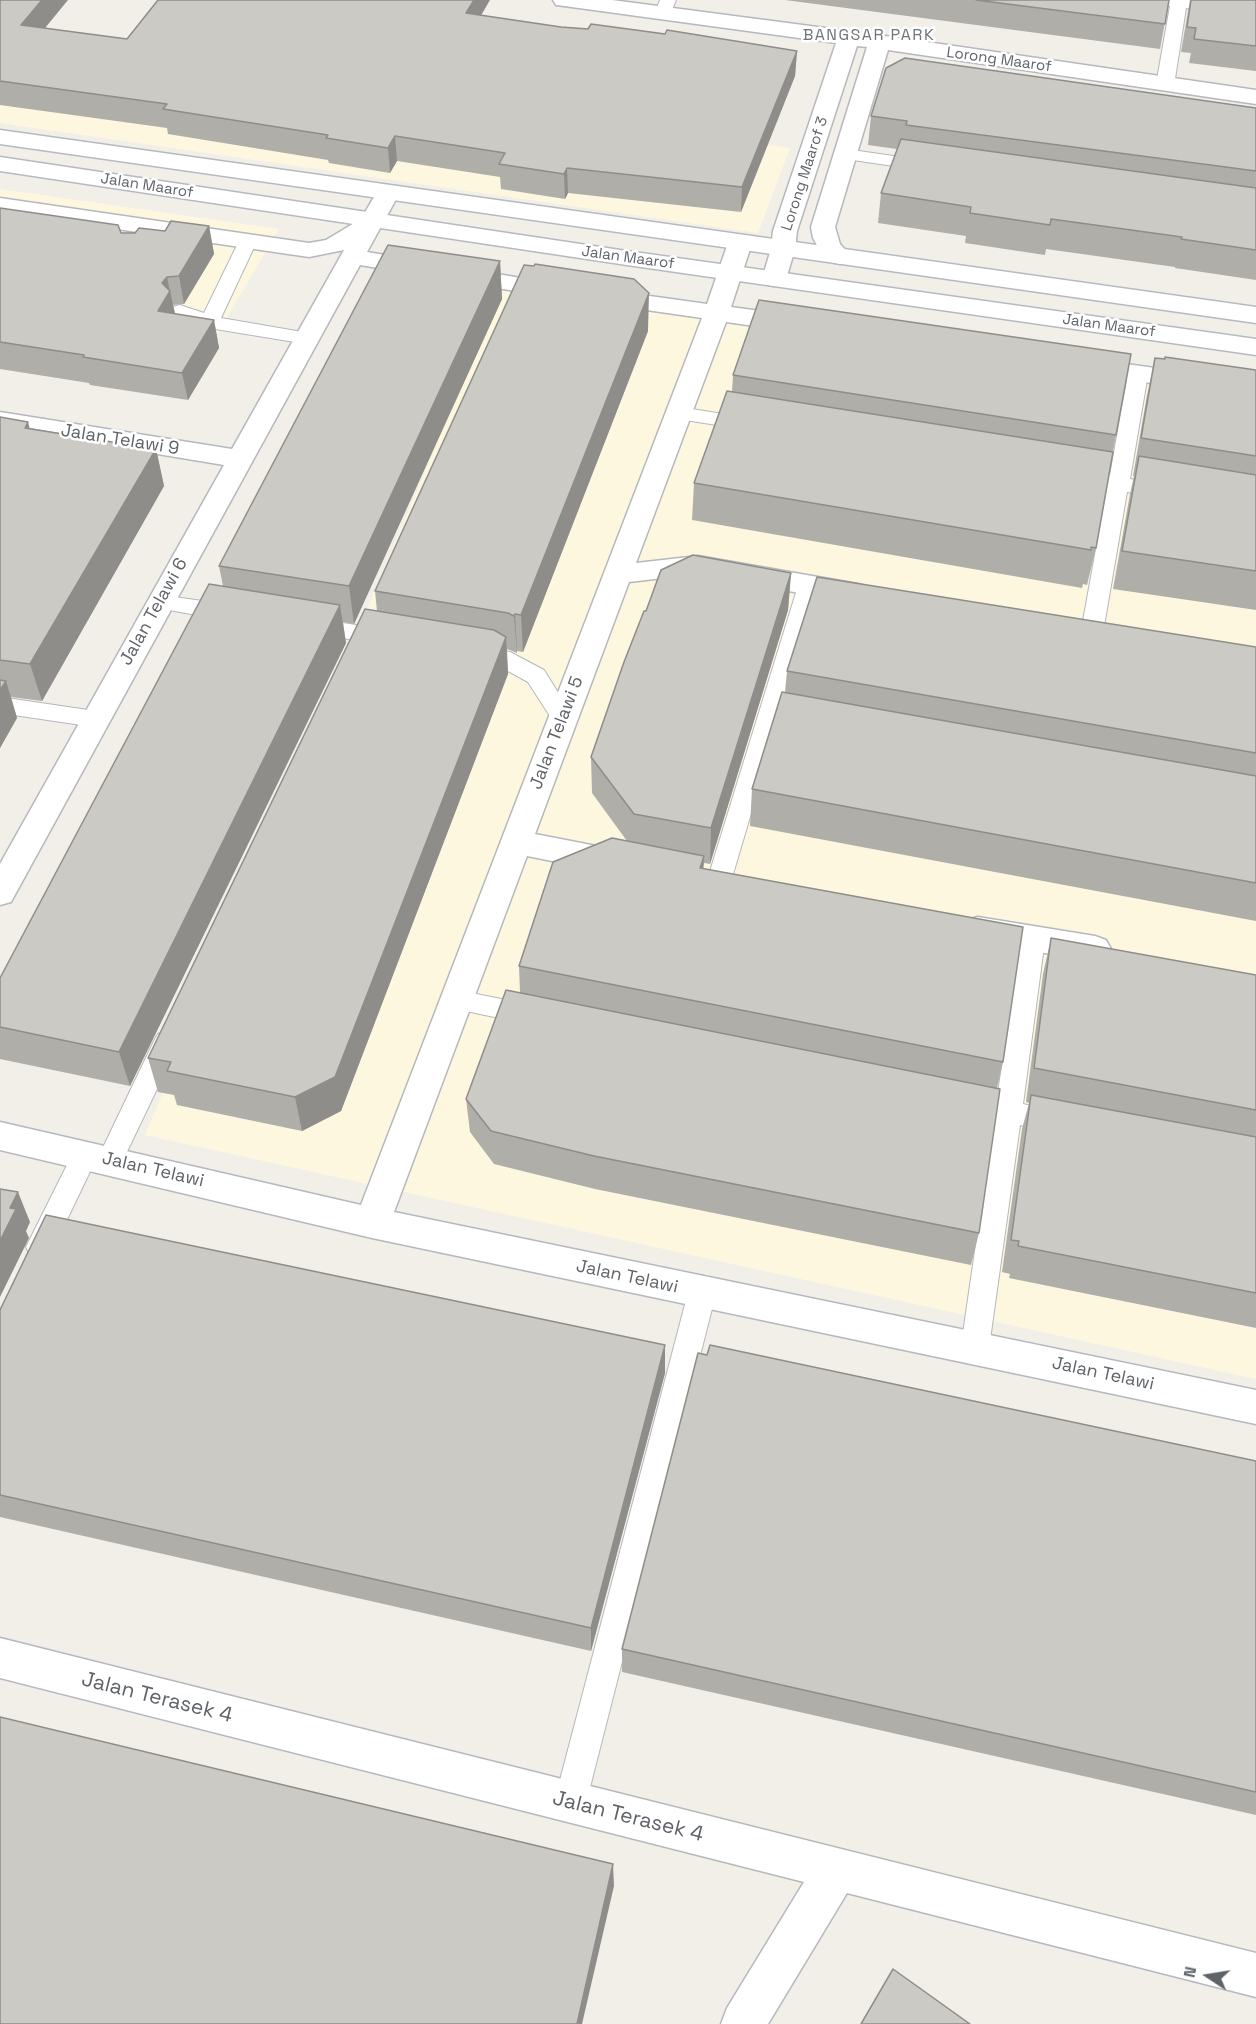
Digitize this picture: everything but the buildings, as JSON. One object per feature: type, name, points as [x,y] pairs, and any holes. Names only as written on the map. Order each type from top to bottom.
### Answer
[{"type":"street","name":"Lorong Maarof","points":[[564,0],[665,7],[848,38],[1256,97]]},
{"type":"street","name":"Lorong Maarof 3","points":[[774,279],[783,249],[785,231],[848,38]]},
{"type":"street","name":"Lorong Maarof 3","points":[[840,257],[830,248],[823,227],[845,154],[875,74],[879,42]]},
{"type":"street","name":"Jalan Maarof","points":[[0,136],[1256,315]]},
{"type":"street","name":"Jalan Maarof","points":[[0,164],[774,279],[1256,346]]},
{"type":"street","name":"Jalan Telawi 6","points":[[0,893],[160,602],[375,220],[388,192]]},
{"type":"street","points":[[0,205],[145,236],[248,241],[309,250],[333,246],[375,220]]},
{"type":"street","name":"Jalan Telawi 5","points":[[372,1223],[717,312],[740,243]]},
{"type":"street","name":"Jalan Telawi 6","points":[[309,250],[322,256],[326,261],[311,305],[310,335]]},
{"type":"street","points":[[353,257],[516,296],[717,312],[822,328]]},
{"type":"street","points":[[1056,362],[1256,390]]},
{"type":"street","name":"Jalan Telawi 9","points":[[0,420],[240,459]]},
{"type":"street","points":[[618,574],[698,565],[880,597]]},
{"type":"street","points":[[516,842],[640,866]]},
{"type":"street","points":[[686,875],[731,884]]},
{"type":"street","points":[[952,924],[1127,955]]},
{"type":"street","name":"Jalan Telawi","points":[[0,1136],[98,1157],[372,1223],[1256,1407]]},
{"type":"street","name":"Jalan Terasek 4","points":[[0,1658],[1256,1975]]},
{"type":"street","points":[[743,2024],[837,1869]]},
{"type":"lane","points":[[1166,85],[1174,1],[1256,12]]},
{"type":"lane","points":[[845,154],[941,167]]},
{"type":"lane","points":[[209,322],[248,241]]},
{"type":"lane","points":[[180,311],[209,322],[310,335]]},
{"type":"lane","points":[[1092,632],[1138,374]]},
{"type":"lane","points":[[679,413],[771,428]]},
{"type":"lane","points":[[1049,472],[1187,494]]},
{"type":"lane","points":[[731,884],[768,716],[809,586]]},
{"type":"lane","points":[[160,602],[250,616]]},
{"type":"lane","points":[[353,656],[373,612]]},
{"type":"lane","points":[[296,624],[410,642]]},
{"type":"lane","points":[[456,650],[502,658],[536,676],[562,718]]},
{"type":"lane","points":[[0,705],[95,719]]},
{"type":"lane","points":[[768,716],[826,727]]},
{"type":"lane","points":[[975,1347],[1033,939]]},
{"type":"lane","points":[[456,1000],[560,1021]]},
{"type":"lane","points":[[30,1268],[98,1157],[177,1020]]},
{"type":"lane","points":[[941,1099],[1080,1127]]},
{"type":"lane","points":[[570,1803],[702,1293]]},
{"type":"shaded area","points":[[0,33],[790,148],[758,233],[0,123]]},
{"type":"shaded area","points":[[0,189],[279,229],[213,341],[0,308]]},
{"type":"shaded area","points":[[502,289],[1256,399],[1256,1379],[145,1135]]},
{"type":"district","name":"BANGSAR PARK","points":[[869,36]]}]
